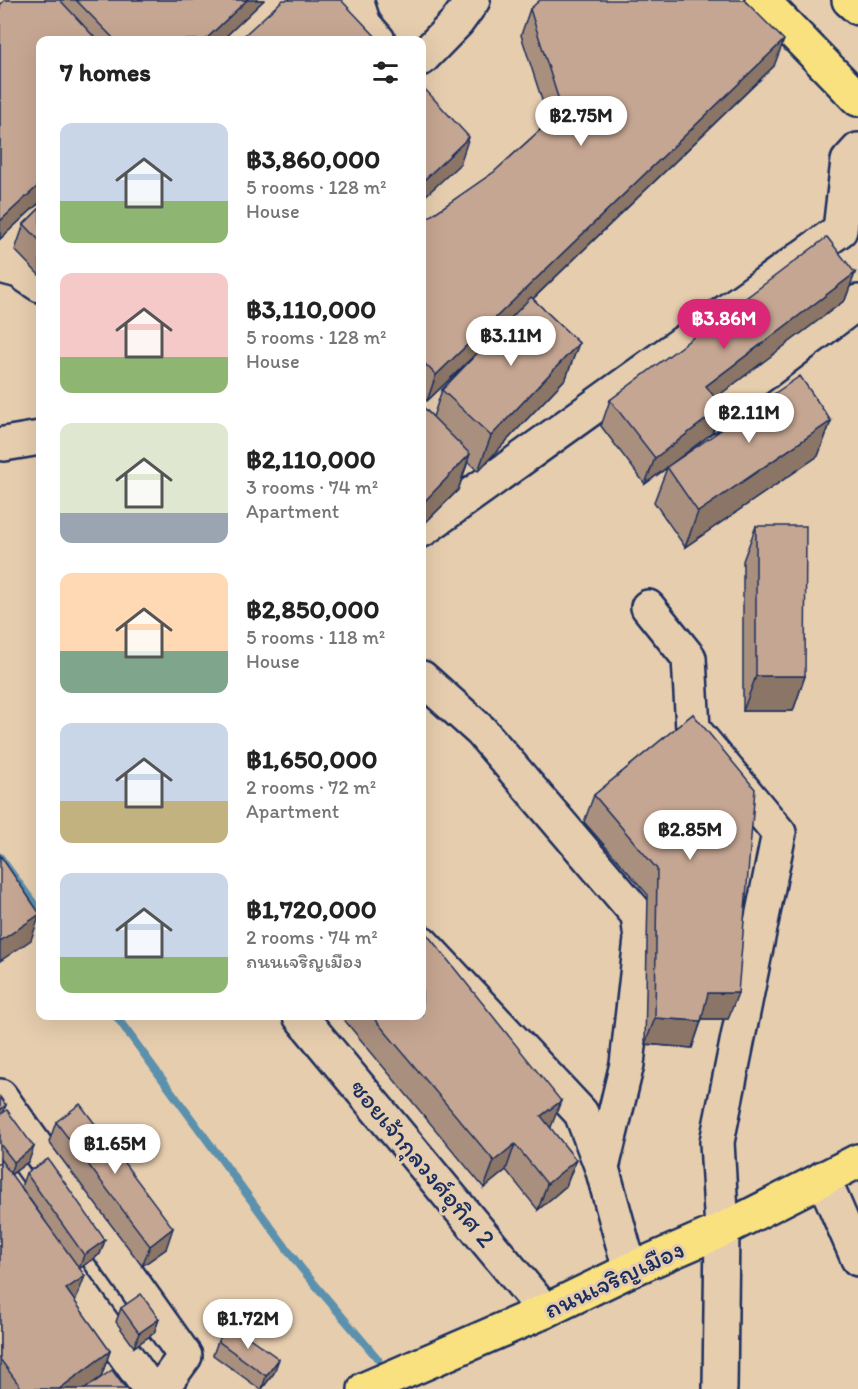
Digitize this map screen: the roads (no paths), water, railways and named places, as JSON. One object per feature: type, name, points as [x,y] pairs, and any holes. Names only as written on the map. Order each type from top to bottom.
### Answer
[{"type":"main road","points":[[762,0],[858,99]]},
{"type":"main road","points":[[849,0],[858,8]]},
{"type":"main road","name":"ถนนเจริญเมือง","points":[[365,1389],[545,1311],[630,1270],[722,1230],[858,1161]]},
{"type":"street","points":[[234,36],[272,0]]},
{"type":"street","points":[[356,0],[364,24],[374,36]]},
{"type":"street","points":[[426,54],[457,22],[473,0]]},
{"type":"street","points":[[426,527],[840,230],[848,161],[858,150]]},
{"type":"street","points":[[0,261],[36,226]]},
{"type":"street","points":[[0,266],[19,271],[36,282]]},
{"type":"street","points":[[709,415],[858,302]]},
{"type":"street","points":[[1,448],[36,439]]},
{"type":"street","points":[[648,607],[689,658],[693,729],[779,833],[717,1142],[722,1230],[720,1389]]},
{"type":"street","points":[[426,682],[482,731],[638,915],[641,939],[627,1064],[602,1168]]},
{"type":"street","points":[[426,948],[581,1113],[602,1168],[630,1270]]},
{"type":"street","name":"ซอยเจ้ากุลวงศ์อุทิศ 2","points":[[303,1020],[545,1311]]},
{"type":"street","points":[[0,1096],[185,1356],[160,1389]]},
{"type":"street","points":[[823,1178],[858,1259]]},
{"type":"street","points":[[0,1181],[149,1388],[154,1389]]},
{"type":"waterway","points":[[0,857],[36,906]]},
{"type":"waterway","points":[[119,1020],[301,1268],[378,1359]]}]
